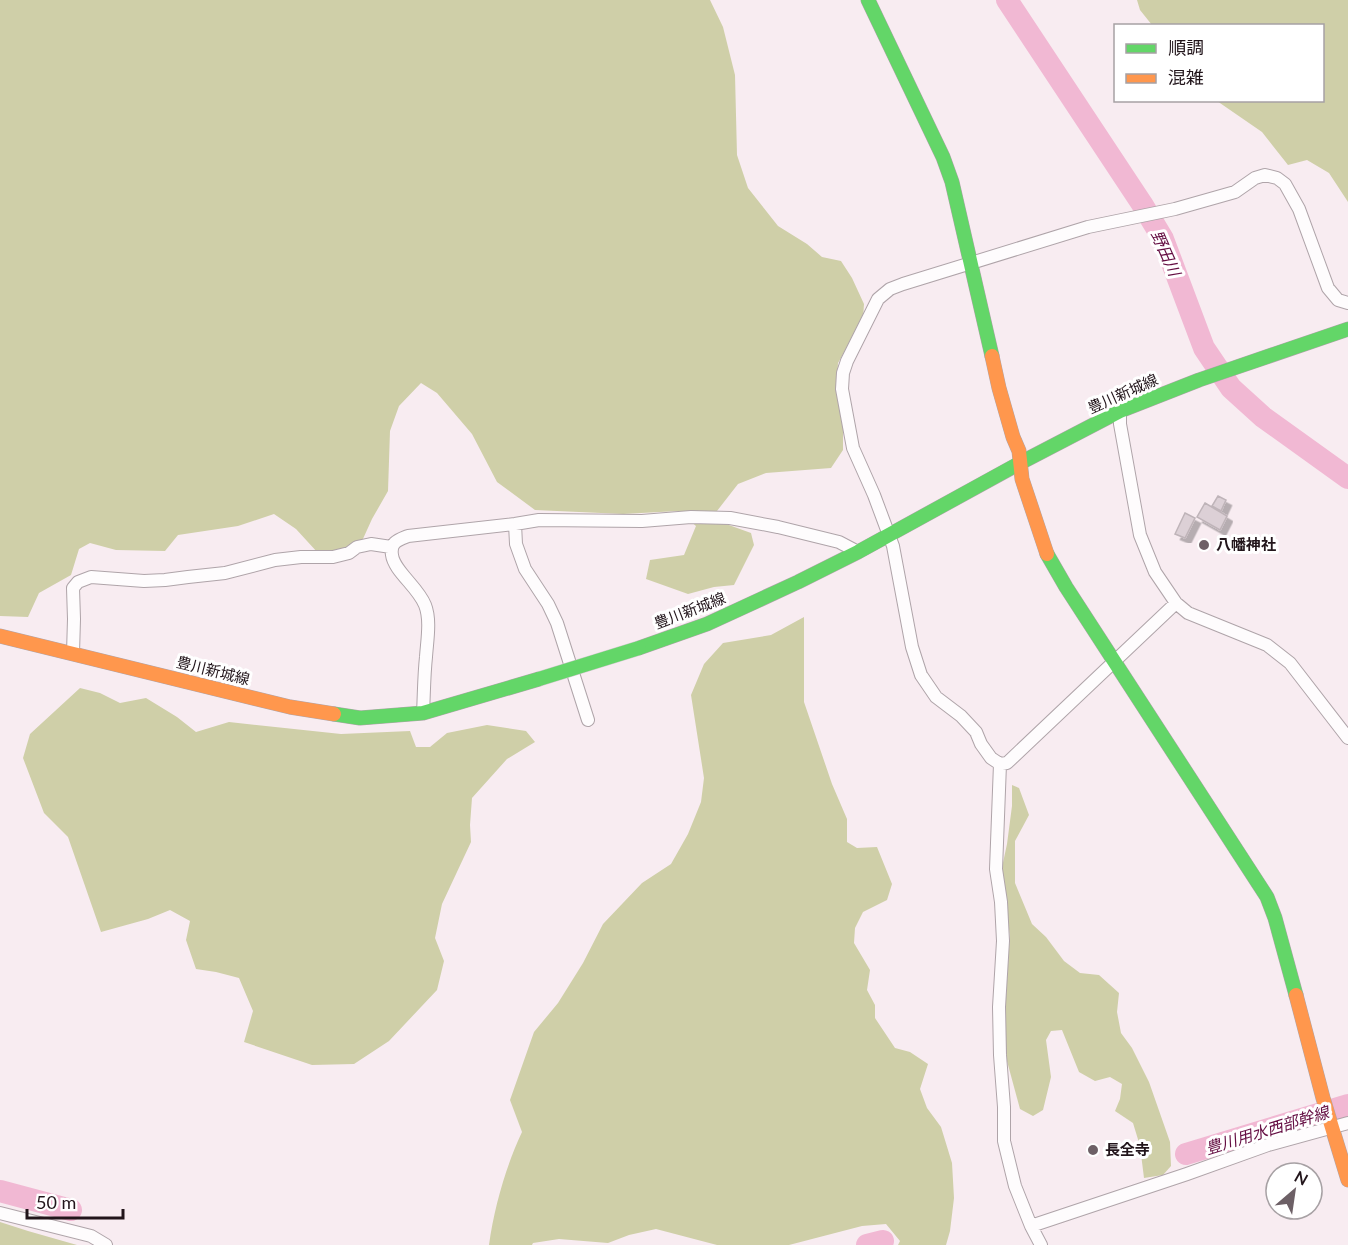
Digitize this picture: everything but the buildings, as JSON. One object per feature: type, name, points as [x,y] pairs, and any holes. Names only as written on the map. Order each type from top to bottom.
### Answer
[{"type":"main road","points":[[868,0],[943,157],[952,182],[999,388],[1019,451],[1022,479],[1042,543],[1048,557],[1114,661],[1267,897],[1275,918],[1323,1098],[1348,1180]]},
{"type":"main road","name":"豊川新城線","points":[[0,636],[290,707],[360,718],[423,713],[639,648],[707,624],[858,552],[1120,411],[1205,378],[1348,329]]},
{"type":"street","points":[[1176,603],[1007,763],[1000,764],[991,758],[976,732],[961,716],[936,697],[921,675],[912,647],[889,534],[853,447],[842,389],[843,373],[878,299],[890,289],[903,284],[1088,227],[1168,211],[1235,192],[1255,178],[1265,175],[1278,178],[1285,184],[1299,210],[1328,288],[1338,300],[1348,303]]},
{"type":"street","points":[[1120,411],[1120,424],[1140,535],[1155,572],[1176,603],[1188,612],[1267,645],[1290,663],[1348,738]]},
{"type":"street","points":[[423,713],[428,627],[426,608],[420,594],[392,558],[391,547],[395,541],[408,536],[539,520],[642,521],[691,517],[730,518],[838,542],[858,552]]},
{"type":"street","points":[[515,524],[516,544],[525,569],[548,604],[557,623],[588,720]]},
{"type":"street","points":[[73,653],[73,588],[78,582],[91,577],[144,581],[165,580],[225,573],[275,560],[333,556],[349,553],[357,547],[372,544],[391,547]]},
{"type":"street","points":[[1000,764],[996,869],[1003,931],[999,1007],[1004,1141],[1015,1186],[1041,1245]]},
{"type":"street","points":[[1031,1226],[1331,1124],[1348,1123]]},
{"type":"street","points":[[0,1213],[92,1236],[106,1245]]},
{"type":"green space","points":[[0,0],[710,0],[723,27],[735,75],[737,155],[748,188],[778,226],[807,244],[822,257],[841,261],[864,304],[863,319],[838,363],[837,381],[843,423],[843,450],[831,468],[766,473],[738,484],[717,511],[726,524],[751,533],[754,545],[734,585],[714,587],[688,594],[646,579],[650,560],[684,555],[696,526],[678,511],[623,514],[535,510],[497,482],[472,434],[437,393],[421,383],[399,406],[390,431],[388,491],[362,541],[340,553],[318,553],[296,529],[274,514],[238,526],[178,535],[165,551],[116,550],[90,543],[79,549],[71,575],[39,593],[28,617],[0,616]]},
{"type":"green space","points":[[1137,0],[1348,0],[1348,202],[1329,173],[1307,160],[1288,165],[1262,132],[1218,102],[1324,102],[1324,24],[1151,24],[1140,10]]},
{"type":"green space","points":[[804,617],[804,702],[832,784],[847,819],[847,842],[857,848],[877,847],[892,884],[887,900],[863,912],[855,928],[854,943],[870,970],[867,990],[875,1005],[875,1018],[895,1048],[910,1052],[928,1064],[920,1089],[927,1108],[941,1127],[952,1163],[954,1198],[946,1245],[898,1245],[900,1241],[886,1224],[862,1226],[789,1245],[717,1245],[656,1229],[608,1243],[559,1239],[532,1245],[489,1245],[501,1187],[522,1132],[510,1100],[534,1032],[558,1003],[583,963],[603,924],[642,883],[671,864],[688,834],[701,802],[704,778],[691,695],[704,664],[723,643],[771,635]]},
{"type":"green space","points":[[80,688],[100,693],[120,703],[146,698],[196,732],[229,722],[341,734],[410,731],[416,747],[430,747],[447,733],[487,725],[526,731],[535,742],[507,759],[472,798],[471,842],[442,904],[435,938],[444,961],[437,990],[389,1041],[354,1064],[312,1065],[244,1042],[253,1011],[239,978],[196,969],[186,940],[190,921],[170,910],[148,919],[101,932],[68,837],[44,813],[23,758],[30,734]]},
{"type":"green space","points":[[1012,785],[1019,788],[1029,815],[1015,841],[1015,883],[1032,924],[1046,937],[1064,961],[1080,973],[1099,975],[1119,993],[1117,1012],[1121,1033],[1132,1048],[1149,1082],[1170,1142],[1171,1166],[1163,1175],[1144,1178],[1140,1146],[1133,1123],[1115,1111],[1120,1099],[1122,1084],[1110,1077],[1095,1081],[1079,1072],[1062,1030],[1051,1031],[1046,1040],[1051,1077],[1043,1110],[1033,1116],[1020,1109],[1004,1050],[1010,936],[1001,872],[1012,806]]},
{"type":"green space","points":[[0,1222],[28,1231],[77,1245],[0,1245]]},
{"type":"waterway","name":"野田川","points":[[1007,0],[1163,239],[1204,348],[1231,388],[1263,417],[1348,478]]},
{"type":"waterway","name":"豊川用水西部幹線","points":[[1186,1154],[1348,1105]]},
{"type":"waterway","name":"豊川用水西部幹線","points":[[0,1191],[71,1210]]},
{"type":"waterway","name":"豊川用水西部幹線","points":[[867,1245],[883,1241]]},
{"type":"traffic: fast","points":[[868,0],[943,157],[952,182],[992,356]]},
{"type":"traffic: fast","points":[[639,648],[707,624],[798,582],[1120,411],[1199,380],[1348,329]]},
{"type":"traffic: fast","points":[[1047,554],[1066,587],[1267,897],[1296,995]]},
{"type":"traffic: fast","points":[[539,679],[639,648]]},
{"type":"traffic: fast","points":[[334,714],[360,718],[423,713],[539,679]]},
{"type":"traffic: slow","points":[[992,356],[999,388],[1019,451],[1022,479],[1047,554]]},
{"type":"traffic: slow","points":[[0,636],[290,707],[334,714]]},
{"type":"traffic: slow","points":[[1296,995],[1323,1098],[1348,1180]]},
{"type":"place","name":"八幡神社","points":[[1204,545]]},
{"type":"place","name":"長全寺","points":[[1093,1150]]}]
